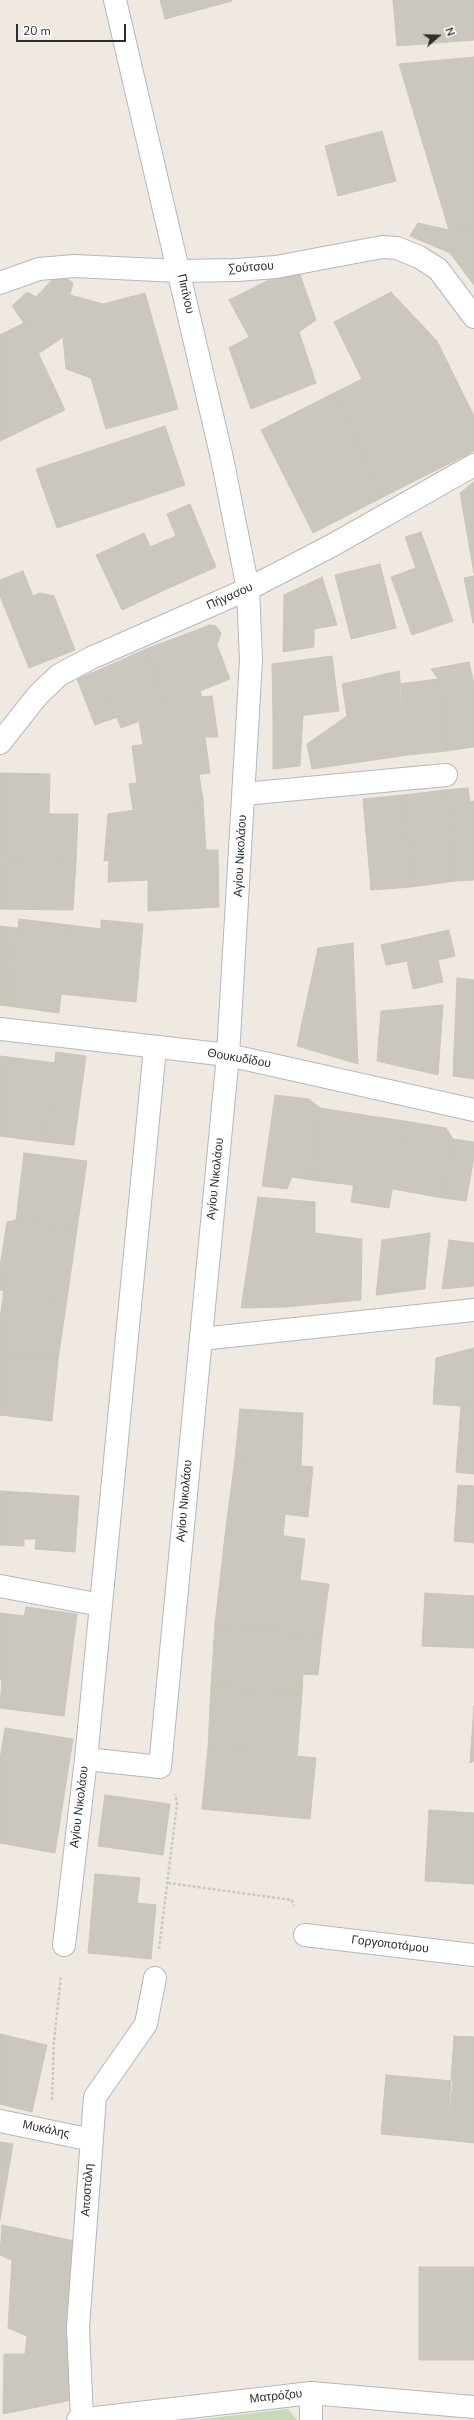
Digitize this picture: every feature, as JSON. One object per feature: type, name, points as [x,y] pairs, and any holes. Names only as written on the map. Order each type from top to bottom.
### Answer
[{"type":"street","name":"Πιπίνου","points":[[115,0],[222,458],[248,589]]},
{"type":"street","name":"Σούτσου","points":[[0,283],[39,269],[74,266],[179,271],[276,267],[372,247],[397,248],[420,257],[438,269],[474,317]]},
{"type":"street","name":"Πήγασου","points":[[0,743],[38,695],[59,675],[91,658],[248,589],[331,546],[474,464]]},
{"type":"street","name":"Αγίου Νικολάου","points":[[160,1767],[228,1055],[251,660],[248,589]]},
{"type":"street","points":[[244,794],[446,774]]},
{"type":"street","name":"Θουκυδίδου","points":[[0,1029],[155,1048],[228,1055],[474,1110]]},
{"type":"street","name":"Αγίου Νικολάου","points":[[64,1945],[86,1759],[155,1048]]},
{"type":"street","points":[[201,1339],[474,1310]]},
{"type":"street","points":[[0,1586],[101,1605]]},
{"type":"street","points":[[86,1759],[160,1767]]},
{"type":"street","name":"Γοργοποτάμου","points":[[305,1935],[474,1955]]},
{"type":"street","name":"Αποστόλη","points":[[80,2419],[78,2328],[96,2097],[146,2024],[155,1978]]},
{"type":"street","name":"Μυκάλης","points":[[0,2121],[92,2140]]},
{"type":"street","points":[[311,2393],[311,2420]]},
{"type":"street","name":"Ματρόζου","points":[[80,2419],[311,2393],[474,2407]]},
{"type":"path","points":[[155,1978],[168,1883],[176,1804],[171,1777],[160,1767]]},
{"type":"path","points":[[168,1883],[292,1900],[305,1935]]},
{"type":"path","points":[[51,2131],[54,2041],[64,1945]]},
{"type":"green space","points":[[288,2409],[297,2420],[195,2420]]},
{"type":"building","points":[[160,0],[232,0],[232,1],[165,19]]},
{"type":"building","points":[[393,0],[474,0],[474,40],[397,46]]},
{"type":"building","points":[[474,57],[474,229],[449,230],[399,64]]},
{"type":"building","points":[[382,131],[396,181],[338,196],[325,146]]},
{"type":"building","points":[[418,223],[449,230],[474,229],[474,285],[450,253],[410,236]]},
{"type":"building","points":[[297,266],[316,320],[299,332],[316,383],[251,409],[229,348],[249,337],[229,300]]},
{"type":"building","points":[[63,276],[73,283],[70,295],[103,304],[145,293],[178,409],[106,429],[91,378],[66,369],[63,337],[38,354],[24,323],[12,306],[27,292],[36,297],[54,278]]},
{"type":"building","points":[[391,292],[437,341],[362,379],[334,322]]},
{"type":"building","points":[[24,323],[65,410],[0,441],[0,335]]},
{"type":"building","points":[[437,341],[474,416],[474,451],[385,496],[332,394]]},
{"type":"building","points":[[332,394],[385,496],[313,533],[261,430]]},
{"type":"building","points":[[165,426],[185,485],[57,528],[36,469]]},
{"type":"building","points":[[474,482],[474,573],[460,493]]},
{"type":"building","points":[[190,504],[216,567],[169,588],[150,547],[176,536],[167,514]]},
{"type":"building","points":[[421,532],[453,621],[412,635],[391,577],[416,568],[405,537]]},
{"type":"building","points":[[144,533],[169,588],[122,610],[96,555]]},
{"type":"building","points":[[380,564],[396,628],[351,639],[335,575]]},
{"type":"building","points":[[23,571],[33,596],[40,593],[54,596],[75,650],[29,668],[0,596],[0,580]]},
{"type":"building","points":[[474,576],[474,623],[473,623],[464,578]]},
{"type":"building","points":[[322,577],[337,625],[314,629],[314,647],[283,652],[284,595]]},
{"type":"building","points":[[210,625],[216,626],[221,633],[217,645],[230,679],[200,691],[202,697],[170,710],[146,649]]},
{"type":"building","points":[[146,649],[170,710],[121,728],[99,670]]},
{"type":"building","points":[[332,656],[339,711],[273,719],[272,664]]},
{"type":"building","points":[[469,662],[474,683],[474,747],[446,751],[438,679],[431,669]]},
{"type":"building","points":[[99,670],[117,717],[95,725],[77,679]]},
{"type":"building","points":[[399,671],[408,755],[312,769],[307,744],[347,716],[342,684]]},
{"type":"building","points":[[438,679],[446,751],[408,755],[399,684]]},
{"type":"building","points":[[212,696],[218,737],[205,737],[143,745],[139,721],[202,697]]},
{"type":"building","points":[[303,715],[300,766],[273,769],[273,719]]},
{"type":"building","points":[[205,737],[210,773],[137,783],[132,746]]},
{"type":"building","points":[[0,773],[50,774],[49,814],[78,814],[76,862],[0,859]]},
{"type":"building","points":[[199,774],[203,800],[133,810],[129,784]]},
{"type":"building","points":[[468,788],[470,802],[474,801],[474,880],[455,881],[446,790]]},
{"type":"building","points":[[446,790],[455,881],[412,887],[404,795]]},
{"type":"building","points":[[404,795],[412,887],[371,890],[363,799]]},
{"type":"building","points":[[203,800],[206,850],[104,861],[108,814]]},
{"type":"building","points":[[218,850],[219,907],[148,911],[148,880],[108,882],[109,860]]},
{"type":"building","points":[[0,859],[76,862],[73,910],[0,909]]},
{"type":"building","points":[[19,919],[69,925],[59,1013],[8,1006]]},
{"type":"building","points":[[101,920],[143,924],[136,1002],[60,994],[69,925],[101,929]]},
{"type":"building","points":[[0,926],[18,928],[8,1006],[0,1005]]},
{"type":"building","points":[[449,930],[455,956],[438,960],[443,982],[413,989],[407,961],[386,965],[381,945]]},
{"type":"building","points":[[353,943],[358,1064],[297,1046],[318,948]]},
{"type":"building","points":[[457,978],[474,980],[474,1079],[453,1076]]},
{"type":"building","points":[[443,1005],[438,1075],[377,1061],[381,1011]]},
{"type":"building","points":[[56,1052],[86,1056],[74,1145],[45,1142]]},
{"type":"building","points":[[0,1056],[55,1063],[45,1142],[0,1136]]},
{"type":"building","points":[[275,1095],[309,1099],[320,1108],[311,1180],[292,1177],[287,1189],[262,1186]]},
{"type":"building","points":[[320,1108],[364,1115],[353,1185],[311,1180]]},
{"type":"building","points":[[364,1115],[404,1121],[389,1208],[351,1202]]},
{"type":"building","points":[[404,1121],[446,1128],[453,1139],[443,1198],[393,1189]]},
{"type":"building","points":[[453,1139],[474,1142],[474,1157],[466,1201],[443,1198]]},
{"type":"building","points":[[24,1153],[87,1161],[77,1229],[16,1220]]},
{"type":"building","points":[[258,1197],[315,1202],[315,1233],[362,1239],[361,1300],[285,1307],[241,1308]]},
{"type":"building","points":[[16,1220],[77,1229],[67,1299],[0,1290],[0,1267],[7,1222]]},
{"type":"building","points":[[430,1233],[425,1289],[376,1295],[382,1240]]},
{"type":"building","points":[[449,1240],[474,1243],[474,1286],[442,1289]]},
{"type":"building","points":[[4,1290],[67,1299],[58,1360],[0,1353],[0,1319]]},
{"type":"building","points":[[474,1348],[474,1407],[433,1404],[436,1358]]},
{"type":"building","points":[[0,1353],[58,1360],[52,1421],[0,1415]]},
{"type":"building","points":[[461,1406],[474,1407],[474,1474],[456,1472]]},
{"type":"building","points":[[240,1409],[303,1413],[301,1466],[235,1459]]},
{"type":"building","points":[[235,1459],[313,1467],[308,1517],[285,1514],[283,1536],[226,1527]]},
{"type":"building","points":[[458,1485],[474,1486],[474,1543],[454,1541]]},
{"type":"building","points":[[0,1491],[79,1496],[75,1552],[35,1549],[36,1539],[24,1539],[24,1546],[0,1545]]},
{"type":"building","points":[[226,1527],[305,1539],[300,1580],[329,1584],[322,1636],[215,1624]]},
{"type":"building","points":[[425,1593],[474,1596],[474,1648],[422,1646]]},
{"type":"building","points":[[26,1607],[77,1614],[64,1716],[0,1708],[2,1680],[0,1680],[0,1613],[24,1616]]},
{"type":"building","points":[[215,1624],[322,1636],[318,1675],[303,1674],[302,1693],[211,1686]]},
{"type":"building","points":[[211,1686],[302,1693],[297,1756],[208,1748]]},
{"type":"building","points":[[474,1706],[474,1761],[470,1763]]},
{"type":"building","points":[[5,1728],[73,1739],[55,1853],[0,1843],[0,1759]]},
{"type":"building","points":[[208,1748],[316,1758],[310,1819],[202,1809]]},
{"type":"building","points":[[105,1795],[170,1804],[163,1855],[98,1846]]},
{"type":"building","points":[[429,1810],[474,1813],[474,1884],[425,1881]]},
{"type":"building","points":[[95,1874],[140,1878],[137,1903],[156,1905],[151,1959],[88,1953]]},
{"type":"building","points":[[0,2034],[47,2045],[32,2112],[0,2104]]},
{"type":"building","points":[[454,2036],[474,2037],[474,2143],[447,2140]]},
{"type":"building","points":[[386,2075],[453,2081],[447,2140],[381,2134]]},
{"type":"building","points":[[0,2142],[13,2144],[0,2220]]},
{"type":"building","points":[[2,2225],[78,2242],[72,2400],[3,2414],[4,2354],[25,2354],[27,2336],[8,2328],[12,2260],[0,2255]]},
{"type":"building","points":[[419,2267],[474,2267],[474,2360],[419,2360]]}]
